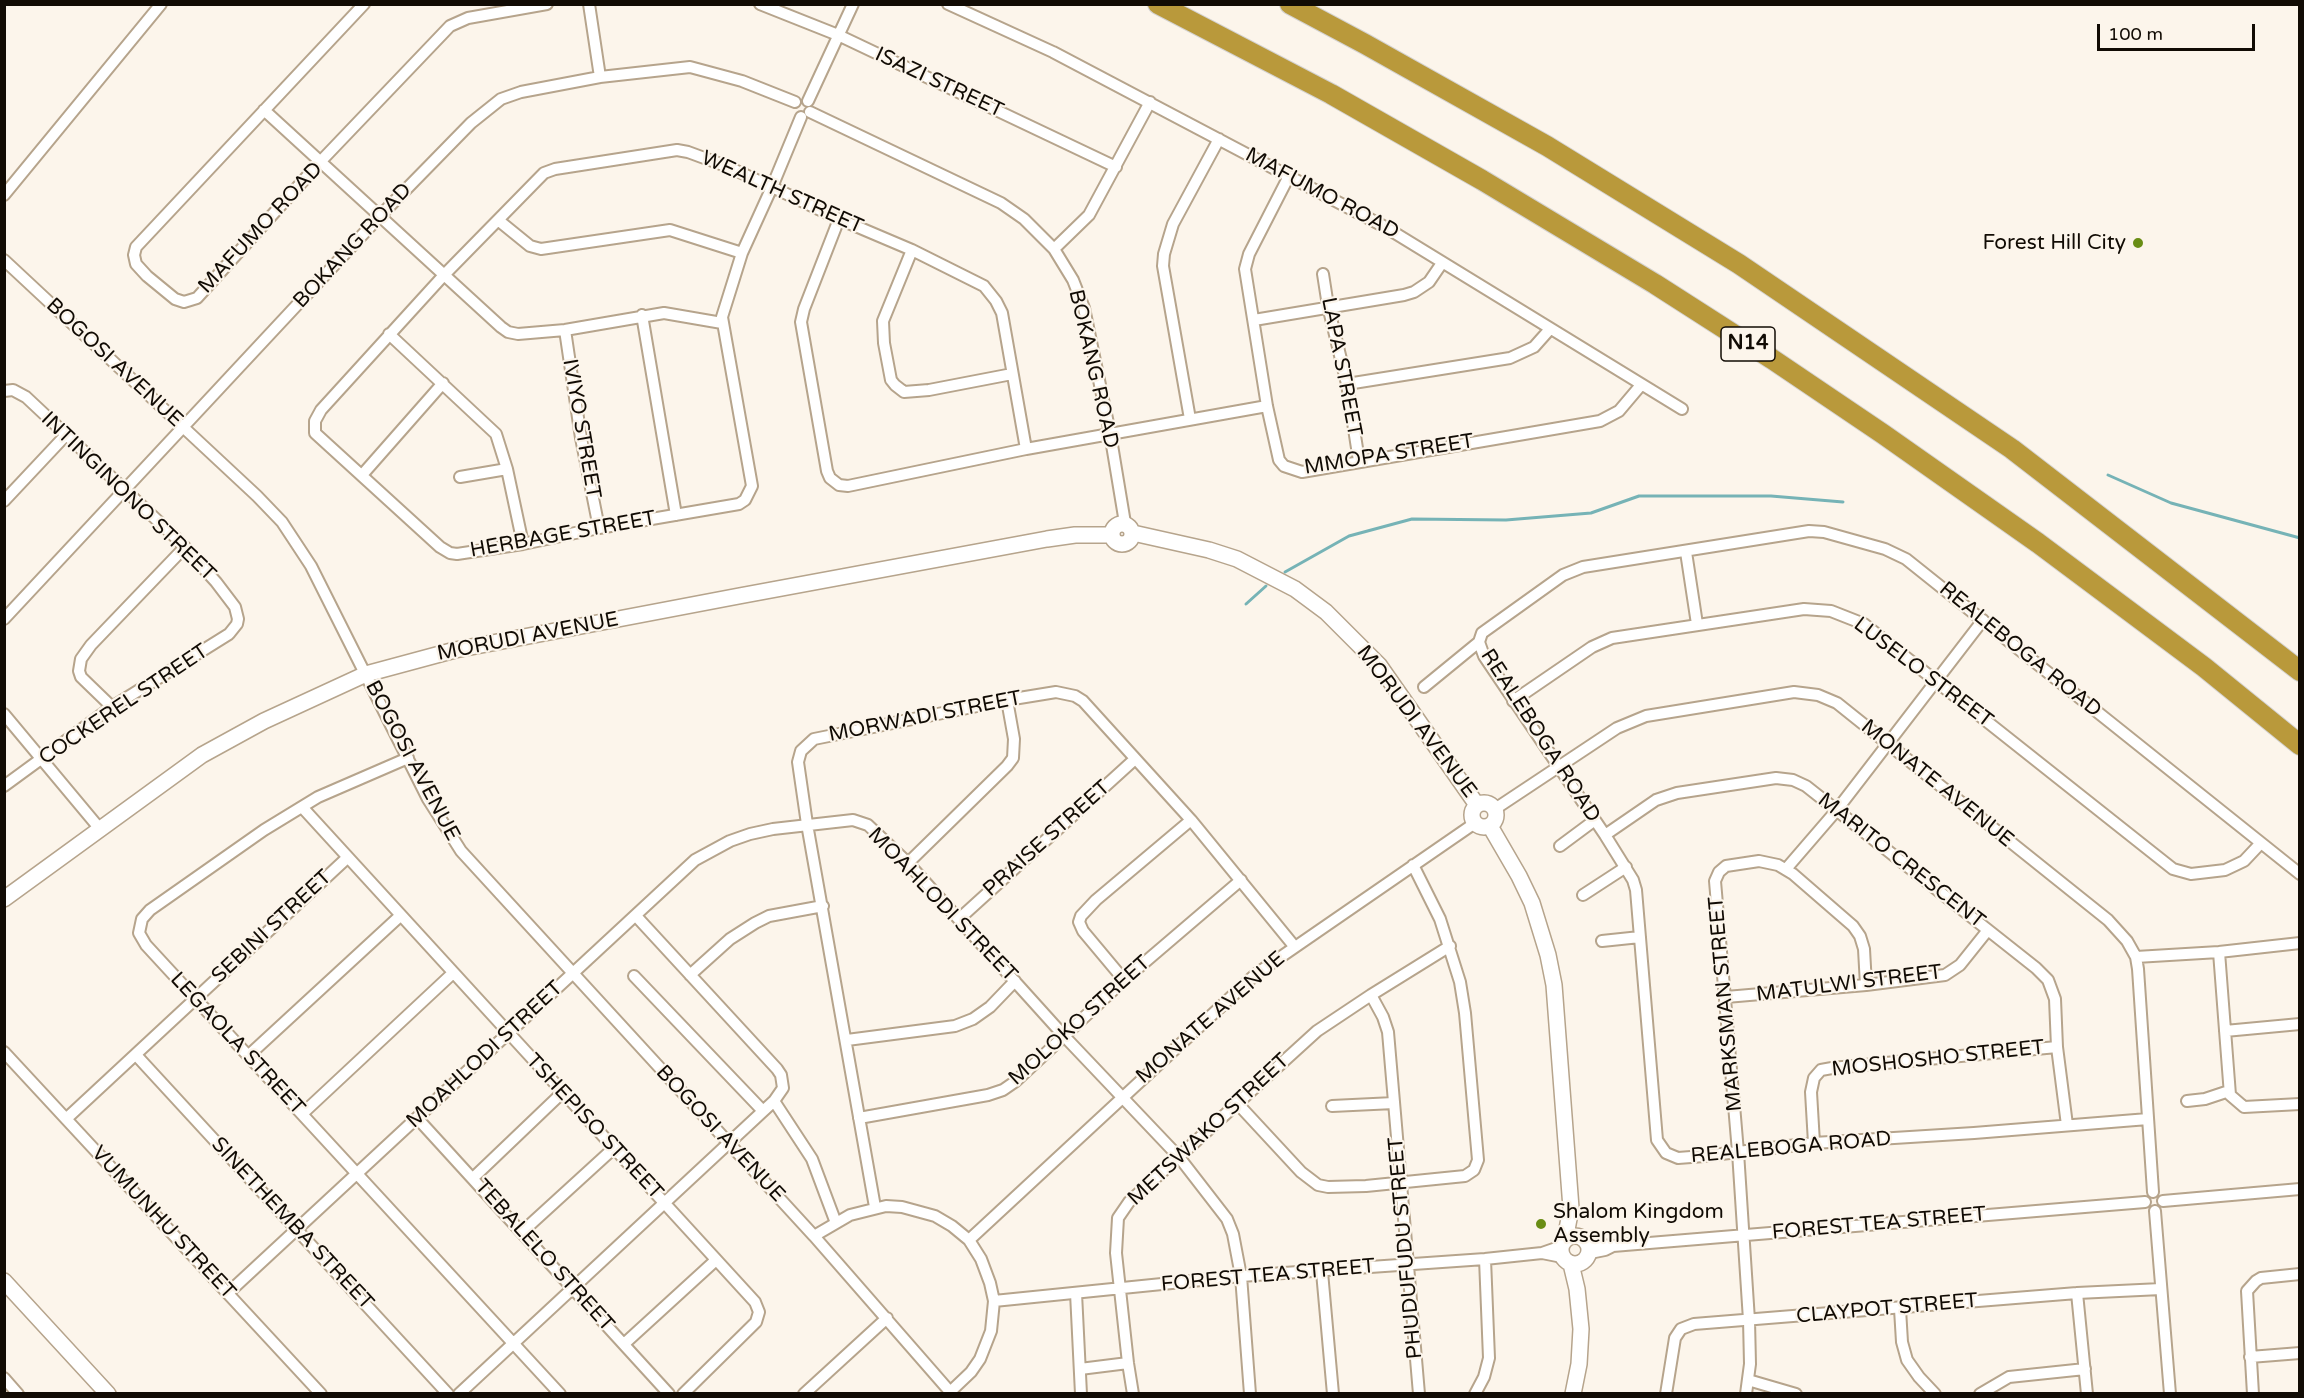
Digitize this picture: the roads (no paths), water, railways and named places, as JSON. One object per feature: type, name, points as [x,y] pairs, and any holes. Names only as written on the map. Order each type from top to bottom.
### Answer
[{"type":"highway","name":"N14","points":[[1158,4],[1331,94],[1482,180],[1655,284],[1762,353],[1883,434],[2038,543],[2204,667],[2300,745]]},
{"type":"highway","points":[[1290,4],[1546,146],[1738,264],[2012,449],[2300,671]]},
{"type":"highway","points":[[2234,619],[2300,662]]},
{"type":"street","points":[[4,195],[161,4]]},
{"type":"street","name":"MAFUMO ROAD","points":[[364,4],[136,247],[134,255],[136,264],[147,276],[180,301],[197,298],[321,161],[450,26],[468,18],[547,4]]},
{"type":"street","points":[[589,4],[600,77]]},
{"type":"street","name":"ISAZI STREET","points":[[760,4],[838,35],[1116,167]]},
{"type":"street","points":[[264,110],[508,332],[518,334],[565,330],[664,313],[722,324],[725,304],[742,253],[811,108],[808,100],[853,4]]},
{"type":"street","name":"MAFUMO ROAD","points":[[948,4],[1053,52],[1385,227],[1682,409]]},
{"type":"street","name":"BOKANG ROAD","points":[[4,619],[380,216],[471,123],[501,99],[521,92],[600,77],[690,68],[742,81],[795,102]]},
{"type":"street","points":[[806,115],[794,111],[795,102],[798,99],[808,100]]},
{"type":"street","points":[[1054,249],[1086,219],[1150,102]]},
{"type":"street","name":"BOKANG ROAD","points":[[806,115],[1001,203],[1024,219],[1054,249],[1073,280],[1084,308],[1129,528]]},
{"type":"street","points":[[1190,419],[1164,266],[1164,254],[1173,224],[1220,139]]},
{"type":"street","name":"WEALTH STREET","points":[[321,439],[314,430],[318,414],[389,334],[537,178],[549,170],[669,150],[688,152],[726,166],[912,250],[975,281],[990,292],[1002,314],[1026,448]]},
{"type":"street","name":"MMOPA STREET","points":[[1289,176],[1246,264],[1267,406],[1279,460],[1284,466],[1302,471],[1600,421],[1619,411],[1641,385]]},
{"type":"street","points":[[839,219],[801,322],[827,471],[835,483],[848,486],[1026,448],[1267,406]]},
{"type":"street","points":[[498,220],[530,246],[541,249],[670,230],[742,253]]},
{"type":"street","points":[[912,250],[894,290],[882,330],[891,380],[895,385],[904,392],[929,390],[1012,374]]},
{"type":"street","name":"BOGOSI AVENUE","points":[[4,260],[257,495],[292,536],[310,566],[438,817],[461,851],[814,1236],[951,1393]]},
{"type":"street","points":[[1254,320],[1414,292],[1429,282],[1442,263]]},
{"type":"street","name":"LAPA STREET","points":[[1323,274],[1328,306],[1347,384],[1359,461]]},
{"type":"street","points":[[642,315],[676,515]]},
{"type":"street","name":"HERBAGE STREET","points":[[321,439],[440,547],[450,553],[457,554],[523,544],[599,528],[739,504],[745,500],[752,486],[722,324]]},
{"type":"street","points":[[1347,384],[1510,358],[1534,347],[1550,329]]},
{"type":"street","name":"IVIYO STREET","points":[[565,330],[599,528]]},
{"type":"street","points":[[389,334],[496,434],[507,469],[523,544]]},
{"type":"street","points":[[362,475],[442,383]]},
{"type":"street","name":"INTINGINONO STREET","points":[[4,391],[13,390],[26,397],[185,547],[234,607],[238,619]]},
{"type":"street","points":[[4,501],[65,435]]},
{"type":"street","points":[[460,477],[507,469]]},
{"type":"street","name":"MORUDI AVENUE","points":[[5,899],[178,771],[234,736],[366,674],[455,650],[1047,539],[1082,534],[1112,535],[1116,542],[1123,544],[1130,540],[1129,528],[1237,559],[1295,589],[1326,612],[1379,665],[1477,805]]},
{"type":"street","name":"REALEBOGA ROAD","points":[[2148,1119],[1814,1143],[1678,1158],[1666,1153],[1657,1140],[1636,890],[1626,867],[1484,656],[1479,642],[1486,629],[1571,571],[1582,567],[1809,531],[1824,532],[1885,549],[1901,555],[2300,874]]},
{"type":"street","points":[[112,707],[81,677],[79,671],[81,659],[91,645],[185,547]]},
{"type":"street","points":[[1686,552],[1697,624]]},
{"type":"street","name":"LUSELO STREET","points":[[1513,701],[1602,642],[1612,638],[1804,609],[1831,611],[1864,624],[2174,870],[2191,874],[2225,870],[2244,861],[2260,844]]},
{"type":"street","name":"COCKEREL STREET","points":[[4,786],[44,759],[112,707],[229,634],[238,619]]},
{"type":"street","points":[[1786,869],[1836,811],[1983,620]]},
{"type":"street","points":[[1424,687],[1479,642]]},
{"type":"street","name":"MORWADI STREET","points":[[875,1207],[798,762],[801,751],[814,739],[1007,700],[1056,692],[1075,696],[1083,701],[1191,820],[1294,946]]},
{"type":"street","name":"MONATE AVENUE","points":[[1495,809],[1617,728],[1646,716],[1794,692],[1818,695],[1837,703],[2108,920],[2127,941],[2136,957],[2138,969],[2153,1192]]},
{"type":"street","points":[[908,863],[1008,766],[1015,751],[1007,700]]},
{"type":"street","points":[[4,714],[44,759],[100,829]]},
{"type":"street","name":"LEGAOLA STREET","points":[[408,758],[337,788],[264,830],[150,910],[139,926],[142,939],[560,1394]]},
{"type":"street","name":"PRAISE STREET","points":[[959,919],[1135,759]]},
{"type":"street","name":"MARITO CRESCENT","points":[[1605,835],[1656,800],[1666,796],[1776,778],[1793,780],[1806,786],[2048,980],[2055,999],[2057,1047],[2067,1125]]},
{"type":"street","points":[[1483,824],[1496,819],[1495,809],[1487,803],[1477,805],[1472,815],[1483,824],[1527,894],[1548,955],[1554,985],[1580,1312],[1581,1346],[1573,1394]]},
{"type":"street","name":"TSHEPISO STREET","points":[[302,807],[755,1302],[759,1312],[752,1327],[683,1394]]},
{"type":"street","name":"MOAHLODI STREET","points":[[228,1293],[684,870],[711,851],[750,834],[842,820],[861,822],[879,834],[908,863],[1065,1037],[1179,1157],[1227,1219],[1233,1234],[1241,1276],[1250,1394]]},
{"type":"street","points":[[1124,980],[1083,931],[1079,922],[1081,916],[1096,900],[1191,820]]},
{"type":"street","points":[[1560,846],[1595,820]]},
{"type":"street","name":"MONATE AVENUE","points":[[969,1240],[1235,992],[1294,946],[1413,865],[1483,824]]},
{"type":"street","name":"SEBINI STREET","points":[[66,1119],[347,858]]},
{"type":"street","name":"MARKSMAN STREET","points":[[1746,1394],[1749,1320],[1726,997],[1715,881],[1717,876],[1726,866],[1753,861],[1769,863],[1786,869],[1857,932],[1864,948],[1866,985]]},
{"type":"street","points":[[1237,1103],[1312,1182],[1328,1187],[1465,1176],[1474,1170],[1478,1160],[1465,1013],[1460,982],[1436,909],[1413,865]]},
{"type":"street","points":[[1583,895],[1626,867]]},
{"type":"street","name":"MOLOKO STREET","points":[[859,1118],[995,1094],[1016,1081],[1124,980],[1241,880]]},
{"type":"street","points":[[690,975],[730,939],[755,923],[776,915],[823,906]]},
{"type":"street","points":[[248,1056],[400,916]]},
{"type":"street","points":[[459,1394],[774,1101],[783,1088],[781,1075],[636,916]]},
{"type":"street","name":"MATULWI STREET","points":[[1726,997],[1866,985],[1945,975],[1960,965],[1988,930]]},
{"type":"street","points":[[1602,941],[1640,937]]},
{"type":"street","points":[[2136,957],[2219,952],[2300,943]]},
{"type":"street","name":"METSWAKO STREET","points":[[1133,1394],[1116,1253],[1118,1218],[1129,1202],[1317,1031],[1450,946]]},
{"type":"street","points":[[2219,952],[2229,1091],[2233,1100],[2244,1107],[2300,1104]]},
{"type":"street","points":[[302,1114],[453,973]]},
{"type":"street","points":[[634,976],[763,1111]]},
{"type":"street","points":[[847,1040],[955,1026],[973,1019],[990,1007],[1015,981]]},
{"type":"street","name":"PHUDUFUDU STREET","points":[[1371,995],[1388,1032],[1399,1182],[1419,1394]]},
{"type":"street","points":[[2225,1031],[2300,1024]]},
{"type":"street","name":"MOSHOSHO STREET","points":[[1814,1143],[1811,1092],[1814,1078],[1821,1070],[2057,1047]]},
{"type":"street","name":"VUMUNHU STREET","points":[[4,1052],[321,1394]]},
{"type":"street","name":"SINETHEMBA STREET","points":[[136,1056],[448,1394]]},
{"type":"street","points":[[2187,1101],[2205,1099],[2229,1091]]},
{"type":"street","points":[[473,1178],[562,1092]]},
{"type":"street","points":[[774,1101],[812,1159],[836,1223]]},
{"type":"street","points":[[1332,1106],[1394,1103]]},
{"type":"street","name":"TEBALELO STREET","points":[[418,1119],[669,1394]]},
{"type":"street","points":[[522,1232],[615,1148]]},
{"type":"street","points":[[2163,1201],[2300,1188]]},
{"type":"street","points":[[2153,1192],[2160,1195],[2163,1201],[2162,1206],[2155,1211],[2148,1209],[2145,1202],[2147,1196],[2153,1192]]},
{"type":"street","name":"FOREST TEA STREET","points":[[994,1301],[1241,1276],[1322,1272],[1575,1250],[1605,1250],[1613,1246],[2145,1202]]},
{"type":"street","points":[[814,1236],[850,1215],[875,1207],[902,1207],[919,1210],[952,1226],[969,1240],[981,1259],[990,1283],[994,1301],[991,1331],[980,1359],[951,1393]]},
{"type":"street","points":[[2155,1211],[2170,1394]]},
{"type":"street","points":[[1475,1394],[1490,1359],[1485,1259]]},
{"type":"street","points":[[624,1344],[716,1260]]},
{"type":"street","points":[[1322,1272],[1333,1394]]},
{"type":"street","points":[[2253,1394],[2247,1291],[2261,1278],[2300,1274]]},
{"type":"street","points":[[4,1281],[108,1394]]},
{"type":"street","name":"CLAYPOT STREET","points":[[1666,1394],[1675,1338],[1681,1329],[1694,1324],[2077,1293],[2161,1289]]},
{"type":"street","points":[[1076,1293],[1081,1394]]},
{"type":"street","points":[[2077,1293],[2087,1394]]},
{"type":"street","points":[[1900,1309],[1904,1351],[1912,1368],[1935,1394]]},
{"type":"street","points":[[804,1394],[886,1318]]},
{"type":"street","points":[[2250,1357],[2300,1353]]},
{"type":"street","points":[[1080,1369],[1128,1363]]},
{"type":"street","points":[[1980,1394],[2008,1377],[2085,1370]]},
{"type":"street","points":[[4,1378],[18,1394]]},
{"type":"street","points":[[1748,1380],[1796,1394]]},
{"type":"waterway","points":[[2108,475],[2171,503],[2300,538]]},
{"type":"waterway","points":[[1285,572],[1349,536],[1412,519],[1506,520],[1591,513],[1639,496],[1771,496],[1843,502]]},
{"type":"waterway","points":[[1246,604],[1266,586]]},
{"type":"place","name":"Forest Hill City","points":[[2138,243]]},
{"type":"place","name":"Shalom Kingdom Assembly","points":[[1541,1224]]}]
